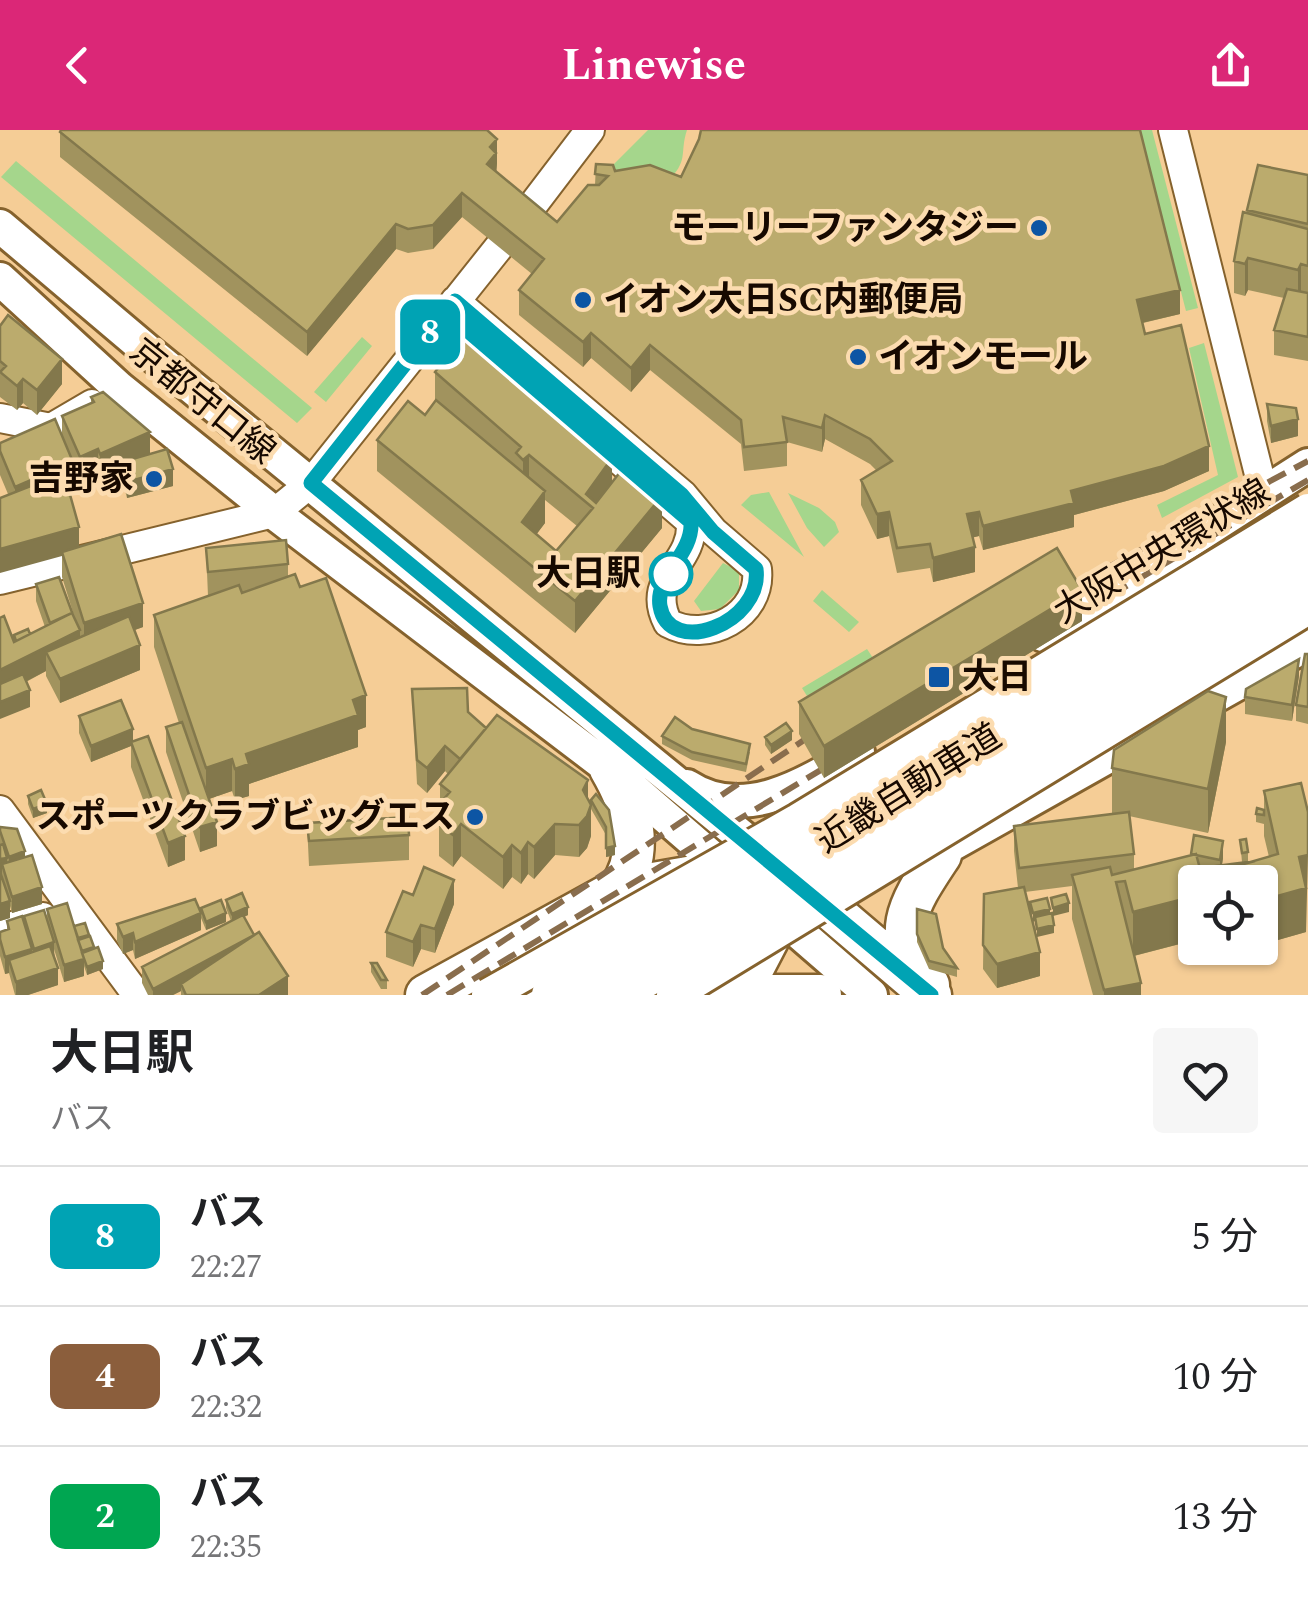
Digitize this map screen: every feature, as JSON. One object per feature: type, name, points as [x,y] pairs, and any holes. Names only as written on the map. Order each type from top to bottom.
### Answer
[{"type":"highway","name":"近畿自動車道","points":[[552,995],[815,849],[1308,536]]},
{"type":"highway","name":"近畿自動車道","points":[[614,995],[832,872],[1308,578]]},
{"type":"highway","points":[[426,995],[618,889],[630,872],[634,828],[620,758]]},
{"type":"highway","points":[[934,995],[915,964],[905,928],[914,896],[941,855]]},
{"type":"highway","points":[[618,889],[767,884],[934,995]]},
{"type":"highway","points":[[722,995],[755,965],[767,884]]},
{"type":"highway","points":[[754,995],[821,995]]},
{"type":"main road","name":"京都守口線","points":[[0,226],[311,483],[767,884],[872,995]]},
{"type":"main road","name":"京都守口線","points":[[0,278],[119,388],[274,513],[620,758]]},
{"type":"main road","points":[[767,884],[766,812],[1308,465]]},
{"type":"main road","name":"大阪中央環状線","points":[[488,995],[798,820],[1308,510]]},
{"type":"main road","points":[[643,995],[730,947],[767,884],[779,853],[1308,526]]},
{"type":"main road","points":[[767,884],[1308,555]]},
{"type":"main road","points":[[673,995],[1308,608]]},
{"type":"main road","points":[[526,995],[700,898],[767,884],[862,887],[941,855],[1308,644]]},
{"type":"main road","points":[[620,758],[700,795],[748,800],[792,793]]},
{"type":"street","points":[[523,218],[590,130]]},
{"type":"street","points":[[1173,130],[1264,494]]},
{"type":"street","points":[[0,580],[274,513],[311,483],[499,247]]},
{"type":"street","points":[[451,306],[682,495],[713,532],[756,569],[758,586],[748,604],[723,627],[699,632],[682,630],[668,623],[660,608],[660,588],[692,540],[691,522],[451,306]]},
{"type":"street","points":[[0,418],[51,428],[119,388]]},
{"type":"street","points":[[5,824],[74,908],[137,995]]},
{"type":"street","points":[[0,930],[74,908]]},
{"type":"green space","points":[[648,130],[687,130],[681,162],[666,183],[598,180]]},
{"type":"green space","points":[[1139,130],[1152,130],[1198,308],[1186,311]]},
{"type":"green space","points":[[16,161],[312,408],[297,423],[1,177]]},
{"type":"green space","points":[[362,337],[372,346],[326,402],[314,392]]},
{"type":"green space","points":[[1204,343],[1238,477],[1162,518],[1157,505],[1218,475],[1189,348]]},
{"type":"green space","points":[[769,492],[804,557],[741,505],[751,495]]},
{"type":"green space","points":[[788,493],[819,508],[835,522],[839,532],[824,547],[807,528]]},
{"type":"green space","points":[[723,563],[739,571],[739,590],[720,609],[701,611],[694,601]]},
{"type":"green space","points":[[822,590],[859,622],[849,632],[813,601]]},
{"type":"green space","points":[[867,649],[873,658],[807,696],[802,688]]},
{"type":"building","name":"イオンモール","points":[[61,130],[487,130],[497,139],[490,147],[496,153],[487,164],[557,222],[588,185],[599,185],[608,176],[595,174],[596,164],[613,165],[615,171],[650,165],[681,177],[701,130],[1140,130],[1180,290],[1137,300],[1145,334],[1181,325],[1209,446],[1164,466],[1071,491],[1074,503],[983,526],[979,512],[967,514],[975,547],[933,558],[930,544],[897,548],[889,512],[877,514],[861,480],[892,461],[870,439],[825,415],[822,428],[783,417],[787,442],[744,447],[741,420],[650,345],[631,368],[591,333],[583,342],[519,290],[544,259],[462,193],[433,225],[408,229],[396,224],[307,332]]},
{"type":"building","points":[[1258,165],[1308,175],[1308,224],[1247,210]]},
{"type":"building","points":[[1243,212],[1308,229],[1308,266],[1301,264],[1298,270],[1248,258],[1245,264],[1234,261]]},
{"type":"building","points":[[1287,289],[1308,293],[1308,337],[1274,330]]},
{"type":"building","points":[[8,315],[62,359],[37,390],[23,379],[17,386],[0,372],[6,366],[0,361],[0,326]]},
{"type":"building","points":[[461,338],[612,458],[586,494],[596,503],[624,467],[662,496],[575,601],[377,440],[408,401],[425,415],[436,400],[545,491],[522,522],[556,551],[593,508],[529,455],[523,460],[516,453],[521,447],[435,372]]},
{"type":"building","points":[[103,392],[150,432],[100,454],[98,449],[80,457],[62,416],[94,402],[91,397]]},
{"type":"building","points":[[1267,404],[1296,408],[1298,419],[1271,426]]},
{"type":"building","points":[[55,419],[73,462],[15,487],[0,443]]},
{"type":"building","points":[[167,449],[173,469],[127,482],[122,462]]},
{"type":"building","points":[[64,473],[79,527],[0,549],[0,498]]},
{"type":"building","points":[[121,534],[143,603],[84,623],[62,552]]},
{"type":"building","points":[[286,540],[288,564],[208,572],[206,548]]},
{"type":"building","points":[[1057,548],[1082,590],[824,746],[799,702]]},
{"type":"building","points":[[295,574],[300,587],[326,578],[366,695],[353,700],[358,715],[246,754],[249,764],[235,769],[232,759],[206,768],[154,615],[239,585],[242,593]]},
{"type":"building","points":[[59,577],[73,615],[50,623],[36,584]]},
{"type":"building","points":[[72,613],[80,630],[0,670],[0,618],[4,616],[14,642]]},
{"type":"building","points":[[129,616],[140,645],[60,679],[46,652]]},
{"type":"building","points":[[28,629],[30,634],[16,641],[14,635]]},
{"type":"building","points":[[1308,654],[1308,707],[1296,705]]},
{"type":"building","points":[[1299,659],[1292,705],[1245,697],[1246,689]]},
{"type":"building","points":[[23,674],[30,690],[0,702],[0,684]]},
{"type":"building","points":[[467,688],[468,712],[486,728],[460,759],[445,746],[427,768],[417,760],[412,689]]},
{"type":"building","points":[[1208,691],[1226,697],[1208,789],[1112,768],[1114,750]]},
{"type":"building","points":[[121,700],[133,729],[91,746],[79,716]]},
{"type":"building","points":[[497,715],[588,780],[583,790],[591,805],[579,825],[555,824],[534,847],[528,842],[521,853],[512,845],[503,857],[461,824],[453,835],[439,825],[450,810],[442,801],[450,792],[440,784]]},
{"type":"building","points":[[675,717],[692,729],[750,744],[746,764],[692,752],[662,736]]},
{"type":"building","points":[[182,722],[217,822],[200,827],[166,727]]},
{"type":"building","points":[[786,723],[792,731],[771,745],[765,737]]},
{"type":"building","points":[[148,736],[185,836],[168,843],[131,742]]},
{"type":"building","points":[[1301,783],[1308,812],[1308,855],[1299,857],[1306,888],[1278,896],[1278,865],[1240,865],[1278,854],[1264,791]]},
{"type":"building","points":[[41,790],[47,804],[33,809],[28,796]]},
{"type":"building","points":[[596,794],[609,810],[615,846],[606,848],[606,827],[591,800]]},
{"type":"building","points":[[1129,812],[1134,854],[1019,868],[1014,826]]},
{"type":"building","points":[[408,817],[409,835],[309,841],[307,823]]},
{"type":"building","points":[[0,827],[17,829],[25,851],[9,857]]},
{"type":"building","points":[[1194,835],[1223,841],[1220,860],[1191,854]]},
{"type":"building","points":[[1246,839],[1248,852],[1242,853],[1240,840]]},
{"type":"building","points":[[3,844],[7,858],[0,859],[0,845]]},
{"type":"building","points":[[1196,854],[1199,865],[1178,865],[1178,900],[1133,912],[1125,881],[1116,882],[1141,983],[1104,990],[1072,875],[1110,867],[1112,875]]},
{"type":"building","points":[[32,855],[42,887],[12,897],[2,864]]},
{"type":"building","points":[[424,867],[454,880],[435,929],[421,925],[413,942],[386,932],[403,891],[413,895]]},
{"type":"building","points":[[0,872],[10,901],[0,904]]},
{"type":"building","points":[[1024,887],[1040,952],[997,964],[983,945],[984,894]]},
{"type":"building","points":[[242,893],[248,907],[232,914],[226,900]]},
{"type":"building","points":[[1066,894],[1069,903],[1053,908],[1051,898]]},
{"type":"building","points":[[1047,898],[1050,909],[1033,913],[1030,902]]},
{"type":"building","points":[[195,899],[201,913],[135,942],[133,933],[123,937],[117,924]]},
{"type":"building","points":[[221,900],[226,913],[206,922],[201,908]]},
{"type":"building","points":[[67,903],[84,959],[64,965],[47,909]]},
{"type":"building","points":[[917,909],[936,914],[943,948],[957,968],[929,961],[917,934]]},
{"type":"building","points":[[44,910],[54,942],[34,949],[24,916]]},
{"type":"building","points":[[1052,913],[1054,925],[1037,929],[1035,917]]},
{"type":"building","points":[[243,915],[254,935],[153,989],[142,967]]},
{"type":"building","points":[[22,916],[32,949],[5,957],[0,932],[9,929],[7,921]]},
{"type":"building","points":[[85,923],[89,935],[78,938],[74,926]]},
{"type":"building","points":[[259,932],[288,976],[259,995],[186,995],[181,984]]},
{"type":"building","points":[[90,936],[94,947],[82,951],[78,940]]},
{"type":"building","points":[[50,946],[58,968],[16,982],[9,960]]},
{"type":"building","points":[[98,947],[103,961],[87,967],[82,953]]},
{"type":"building","points":[[371,963],[377,963],[387,980],[381,980]]},
{"type":"railway","points":[[1056,595],[1308,461]]},
{"type":"railway","points":[[1058,626],[1308,480]]},
{"type":"railway","points":[[422,995],[825,726]]},
{"type":"railway","points":[[447,995],[844,756]]},
{"type":"bus line","name":"8","points":[[455,301],[682,495],[713,532],[756,569],[758,586],[748,604],[723,627],[699,632],[668,623],[660,608],[660,588],[692,540],[691,522],[446,312],[311,483],[931,995]]},
{"type":"place","name":"モーリーファンタジー","points":[[1039,228]]},
{"type":"place","name":"イオン大日SC内郵便局","points":[[583,300]]},
{"type":"place","name":"イオンモール","points":[[858,357]]},
{"type":"place","name":"吉野家","points":[[154,479]]},
{"type":"place","name":"大日駅","points":[[671,574]]},
{"type":"place","name":"大日","points":[[939,677]]},
{"type":"place","name":"スポーツクラブビッグエス","points":[[475,817]]}]
